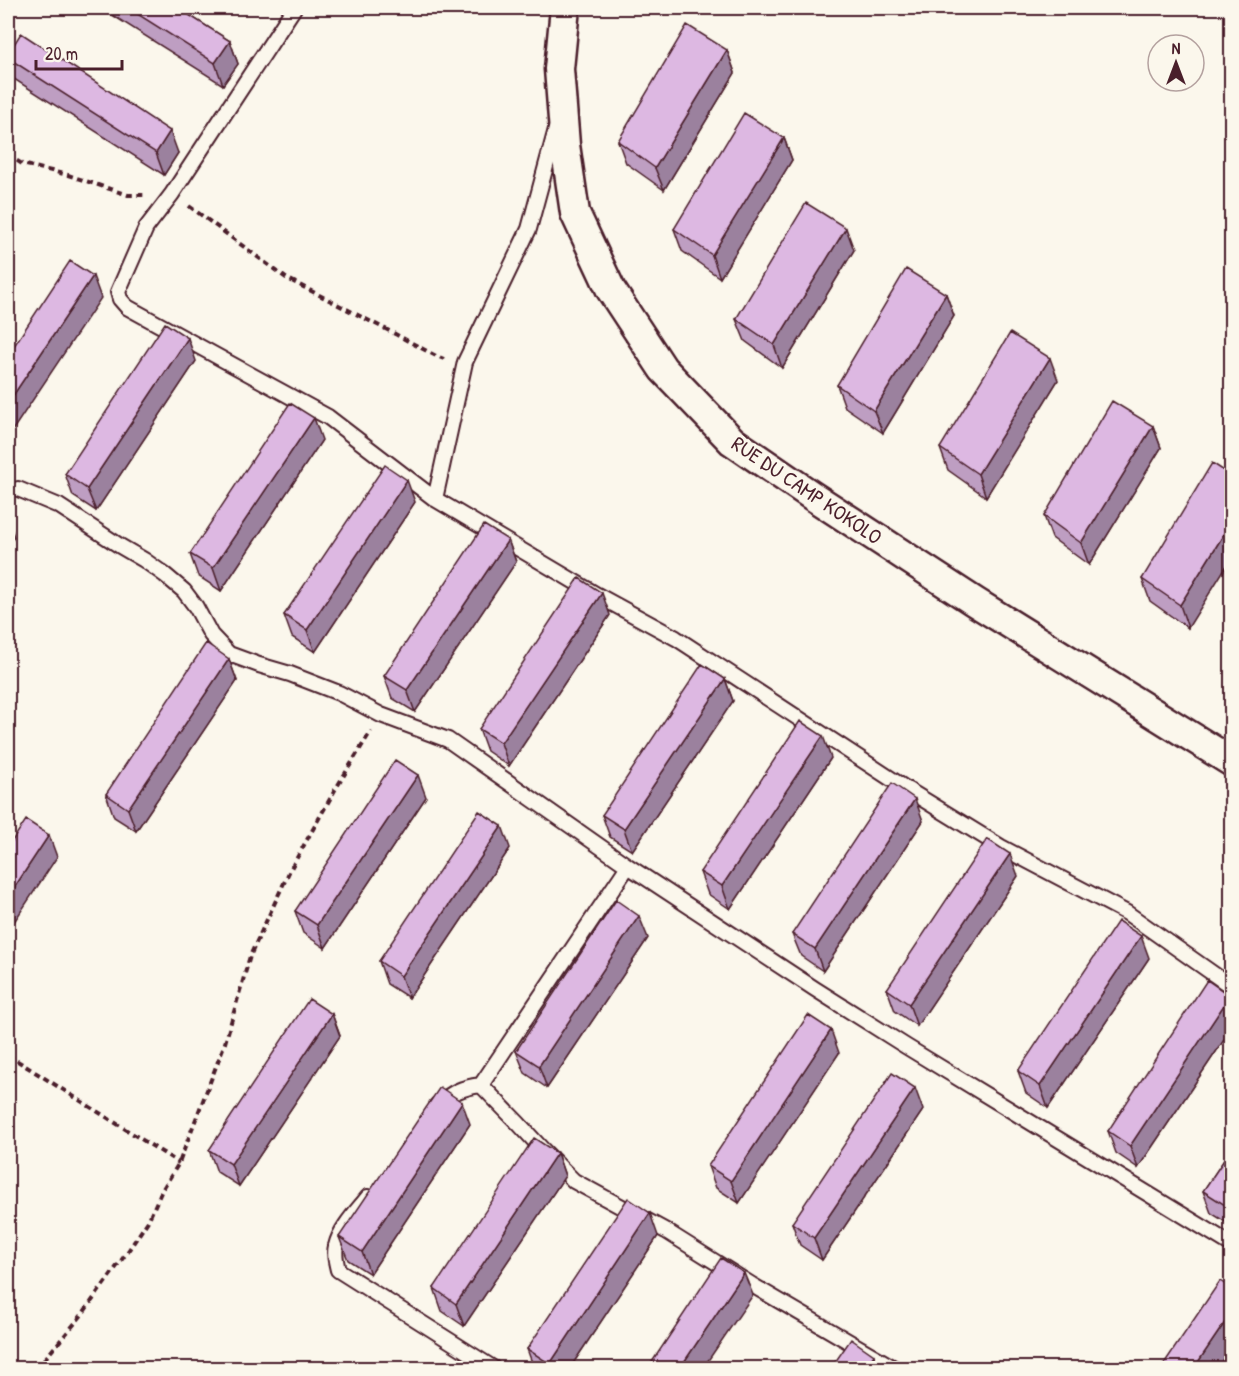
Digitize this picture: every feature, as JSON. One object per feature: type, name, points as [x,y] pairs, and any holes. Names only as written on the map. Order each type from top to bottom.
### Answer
[{"type":"street","name":"RUE DU CAMP KOKOLO","points":[[565,8],[560,69],[565,145],[575,213],[611,290],[663,369],[732,441],[975,602],[1232,762]]},
{"type":"lane","points":[[294,8],[172,194],[146,228],[118,292],[120,299],[127,307],[328,417],[435,499],[597,595],[676,638],[908,790],[1001,847],[1127,913],[1232,987]]},
{"type":"lane","points":[[435,499],[465,363],[529,229],[562,106]]},
{"type":"lane","points":[[18,489],[59,506],[165,575],[184,591],[196,607],[211,635],[229,654],[330,689],[381,715],[448,740],[628,866],[815,989],[1232,1245]]},
{"type":"lane","points":[[425,1118],[432,1108],[453,1092],[481,1084],[628,866]]},
{"type":"lane","points":[[481,1084],[574,1181],[666,1231],[752,1285],[894,1368]]},
{"type":"lane","points":[[376,1185],[341,1232],[336,1246],[338,1270],[493,1368]]},
{"type":"path","points":[[8,155],[22,164],[68,175],[128,195],[172,194],[286,278],[436,356],[465,363]]},
{"type":"path","points":[[37,1368],[81,1316],[129,1251],[179,1163],[225,1043],[250,956],[290,870],[381,715]]},
{"type":"path","points":[[8,1055],[179,1163]]},
{"type":"building","points":[[128,8],[178,8],[230,41],[215,63]]},
{"type":"building","points":[[687,25],[727,50],[655,168],[618,141]]},
{"type":"building","points":[[21,33],[170,131],[156,153],[8,58],[8,54]]},
{"type":"building","points":[[744,113],[784,138],[712,255],[674,229]]},
{"type":"building","points":[[806,203],[846,228],[774,345],[736,319]]},
{"type":"building","points":[[70,261],[93,276],[8,403],[8,355]]},
{"type":"building","points":[[906,269],[946,294],[874,411],[837,385]]},
{"type":"building","points":[[165,323],[188,338],[87,489],[65,474]]},
{"type":"building","points":[[1010,333],[1050,358],[978,474],[940,448]]},
{"type":"building","points":[[1112,401],[1153,426],[1081,543],[1044,516]]},
{"type":"building","points":[[290,403],[314,418],[213,568],[190,554]]},
{"type":"building","points":[[1212,463],[1232,476],[1232,521],[1180,605],[1142,579]]},
{"type":"building","points":[[385,465],[407,480],[307,630],[284,615]]},
{"type":"building","points":[[484,525],[508,540],[407,690],[384,676]]},
{"type":"building","points":[[579,578],[602,593],[501,743],[479,729]]},
{"type":"building","points":[[206,643],[229,659],[128,809],[106,794]]},
{"type":"building","points":[[702,664],[725,679],[624,829],[602,815]]},
{"type":"building","points":[[800,721],[823,736],[722,886],[700,872]]},
{"type":"building","points":[[395,760],[418,775],[317,925],[295,911]]},
{"type":"building","points":[[892,783],[915,799],[815,949],[792,934]]},
{"type":"building","points":[[479,811],[502,826],[401,976],[379,961]]},
{"type":"building","points":[[26,820],[49,835],[8,897],[8,847]]},
{"type":"building","points":[[987,839],[1010,854],[909,1004],[887,989]]},
{"type":"building","points":[[616,900],[639,916],[539,1066],[516,1051]]},
{"type":"building","points":[[1118,921],[1141,936],[1040,1086],[1018,1071]]},
{"type":"building","points":[[1207,980],[1230,996],[1130,1146],[1108,1131]]},
{"type":"building","points":[[309,999],[332,1014],[231,1164],[209,1150]]},
{"type":"building","points":[[808,1015],[831,1030],[731,1181],[708,1166]]},
{"type":"building","points":[[892,1073],[915,1088],[814,1238],[792,1223]]},
{"type":"building","points":[[440,1087],[462,1102],[362,1252],[339,1237]]},
{"type":"building","points":[[534,1138],[557,1153],[456,1304],[434,1288]]},
{"type":"building","points":[[1232,1148],[1232,1196],[1225,1205],[1203,1191]]},
{"type":"building","points":[[628,1198],[650,1213],[550,1364],[527,1349]]},
{"type":"building","points":[[721,1258],[744,1273],[680,1368],[648,1368]]},
{"type":"building","points":[[1220,1281],[1232,1289],[1232,1312],[1194,1368],[1161,1368]]},
{"type":"building","points":[[851,1339],[874,1355],[865,1368],[831,1368]]}]
